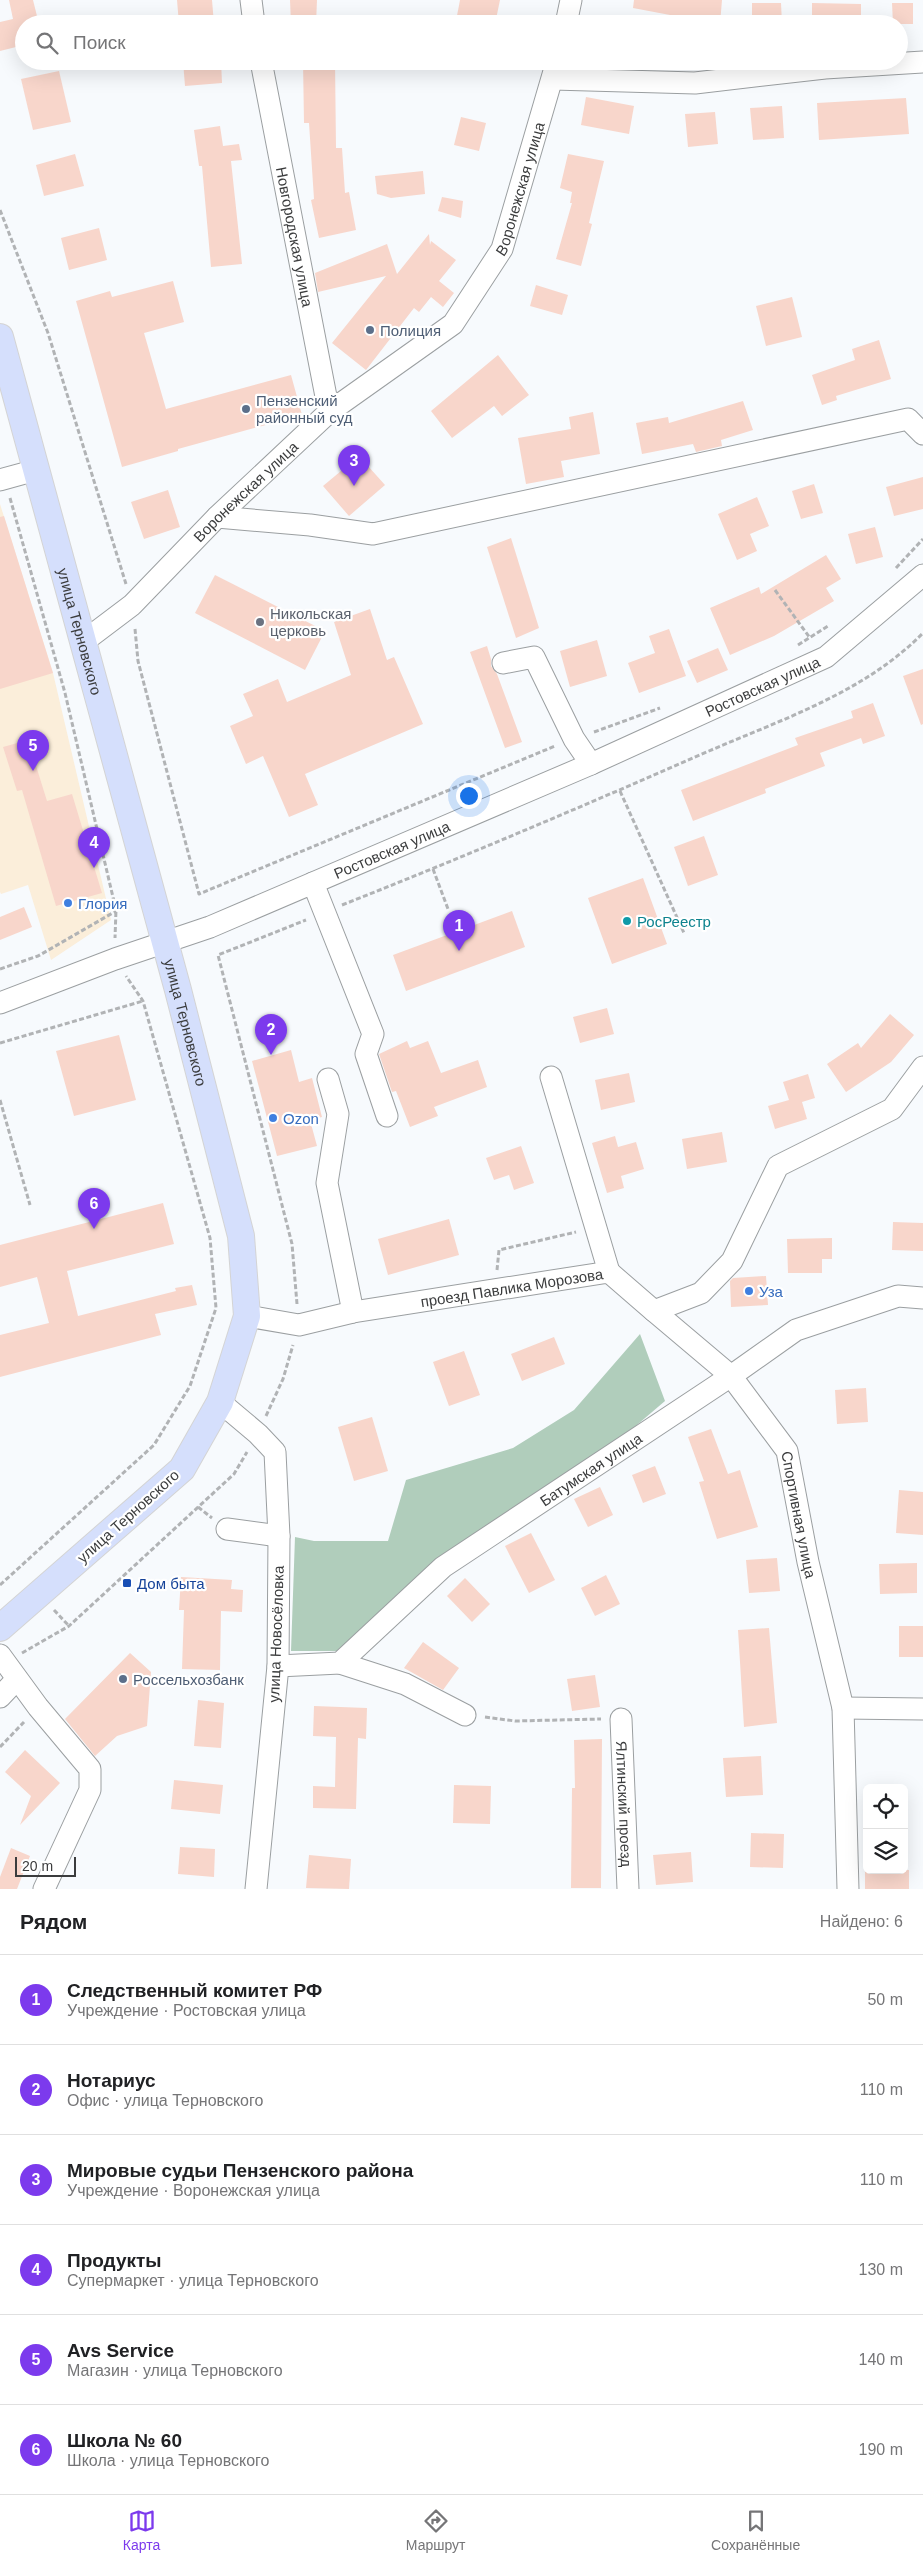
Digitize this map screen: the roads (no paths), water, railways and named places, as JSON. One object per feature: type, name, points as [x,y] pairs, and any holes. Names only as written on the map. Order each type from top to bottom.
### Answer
[{"type":"main road","name":"улица Терновского","points":[[0,337],[165,942],[241,1236],[247,1316],[220,1402],[182,1469],[0,1628]]},
{"type":"street","points":[[251,0],[253,15]]},
{"type":"street","points":[[568,15],[571,0]]},
{"type":"street","points":[[908,63],[923,62]]},
{"type":"street","name":"Новгородская улица","points":[[263,70],[329,412]]},
{"type":"street","points":[[555,70],[695,83],[808,70]]},
{"type":"street","name":"Воронежская улица","points":[[83,642],[132,605],[216,517],[329,412],[453,324],[502,248],[555,70]]},
{"type":"street","points":[[216,517],[310,525],[373,534],[908,419],[923,434]]},
{"type":"street","points":[[2,480],[36,470]]},
{"type":"street","name":"Ростовская улица","points":[[0,1003],[115,959],[210,927],[591,764],[826,657],[923,575]]},
{"type":"street","points":[[503,663],[534,657],[574,739],[591,764]]},
{"type":"street","points":[[314,882],[324,912],[373,1034],[366,1054],[387,1116]]},
{"type":"street","points":[[654,1311],[701,1293],[732,1261],[778,1166],[892,1109],[923,1067]]},
{"type":"street","points":[[551,1077],[609,1272]]},
{"type":"street","points":[[328,1079],[338,1114],[327,1183],[353,1312]]},
{"type":"street","name":"проезд Павлика Морозова","points":[[247,1316],[299,1325],[353,1312],[609,1272],[654,1311]]},
{"type":"street","name":"Батумская улица","points":[[340,1663],[444,1567],[731,1376],[796,1330],[898,1296],[923,1298]]},
{"type":"street","name":"Спортивная улица","points":[[654,1311],[731,1376],[787,1451],[808,1562],[843,1708],[848,1889]]},
{"type":"street","name":"улица Новосёловка","points":[[220,1402],[258,1434],[275,1452],[279,1536],[278,1666],[256,1889]]},
{"type":"street","points":[[227,1529],[279,1536]]},
{"type":"street","points":[[0,1656],[38,1708],[90,1769],[90,1790],[44,1889]]},
{"type":"street","points":[[278,1666],[340,1663],[405,1684],[465,1715]]},
{"type":"street","points":[[0,1697],[18,1679]]},
{"type":"street","points":[[843,1708],[923,1709]]},
{"type":"street","name":"Ялтинский проезд","points":[[621,1719],[628,1889]]},
{"type":"place","name":"Полиция","points":[[370,330]]},
{"type":"place","name":"Пензенский районный суд","points":[[246,409]]},
{"type":"place","name":"Мировые судьи Пензенского района","points":[[354,486]]},
{"type":"place","name":"Никольская церковь","points":[[260,622]]},
{"type":"place","name":"Avs Service","points":[[33,771]]},
{"type":"place","name":"Продукты","points":[[94,868]]},
{"type":"place","name":"Глория","points":[[68,903]]},
{"type":"place","name":"РосРеестр","points":[[627,921]]},
{"type":"place","name":"Следственный комитет РФ","points":[[459,951]]},
{"type":"place","name":"Нотариус","points":[[271,1055]]},
{"type":"place","name":"Ozon","points":[[273,1118]]},
{"type":"place","name":"Школа № 60","points":[[94,1229]]},
{"type":"place","name":"Уза","points":[[749,1291]]},
{"type":"place","name":"Дом быта","points":[[127,1583]]},
{"type":"place","name":"Россельхозбанк","points":[[123,1679]]}]
